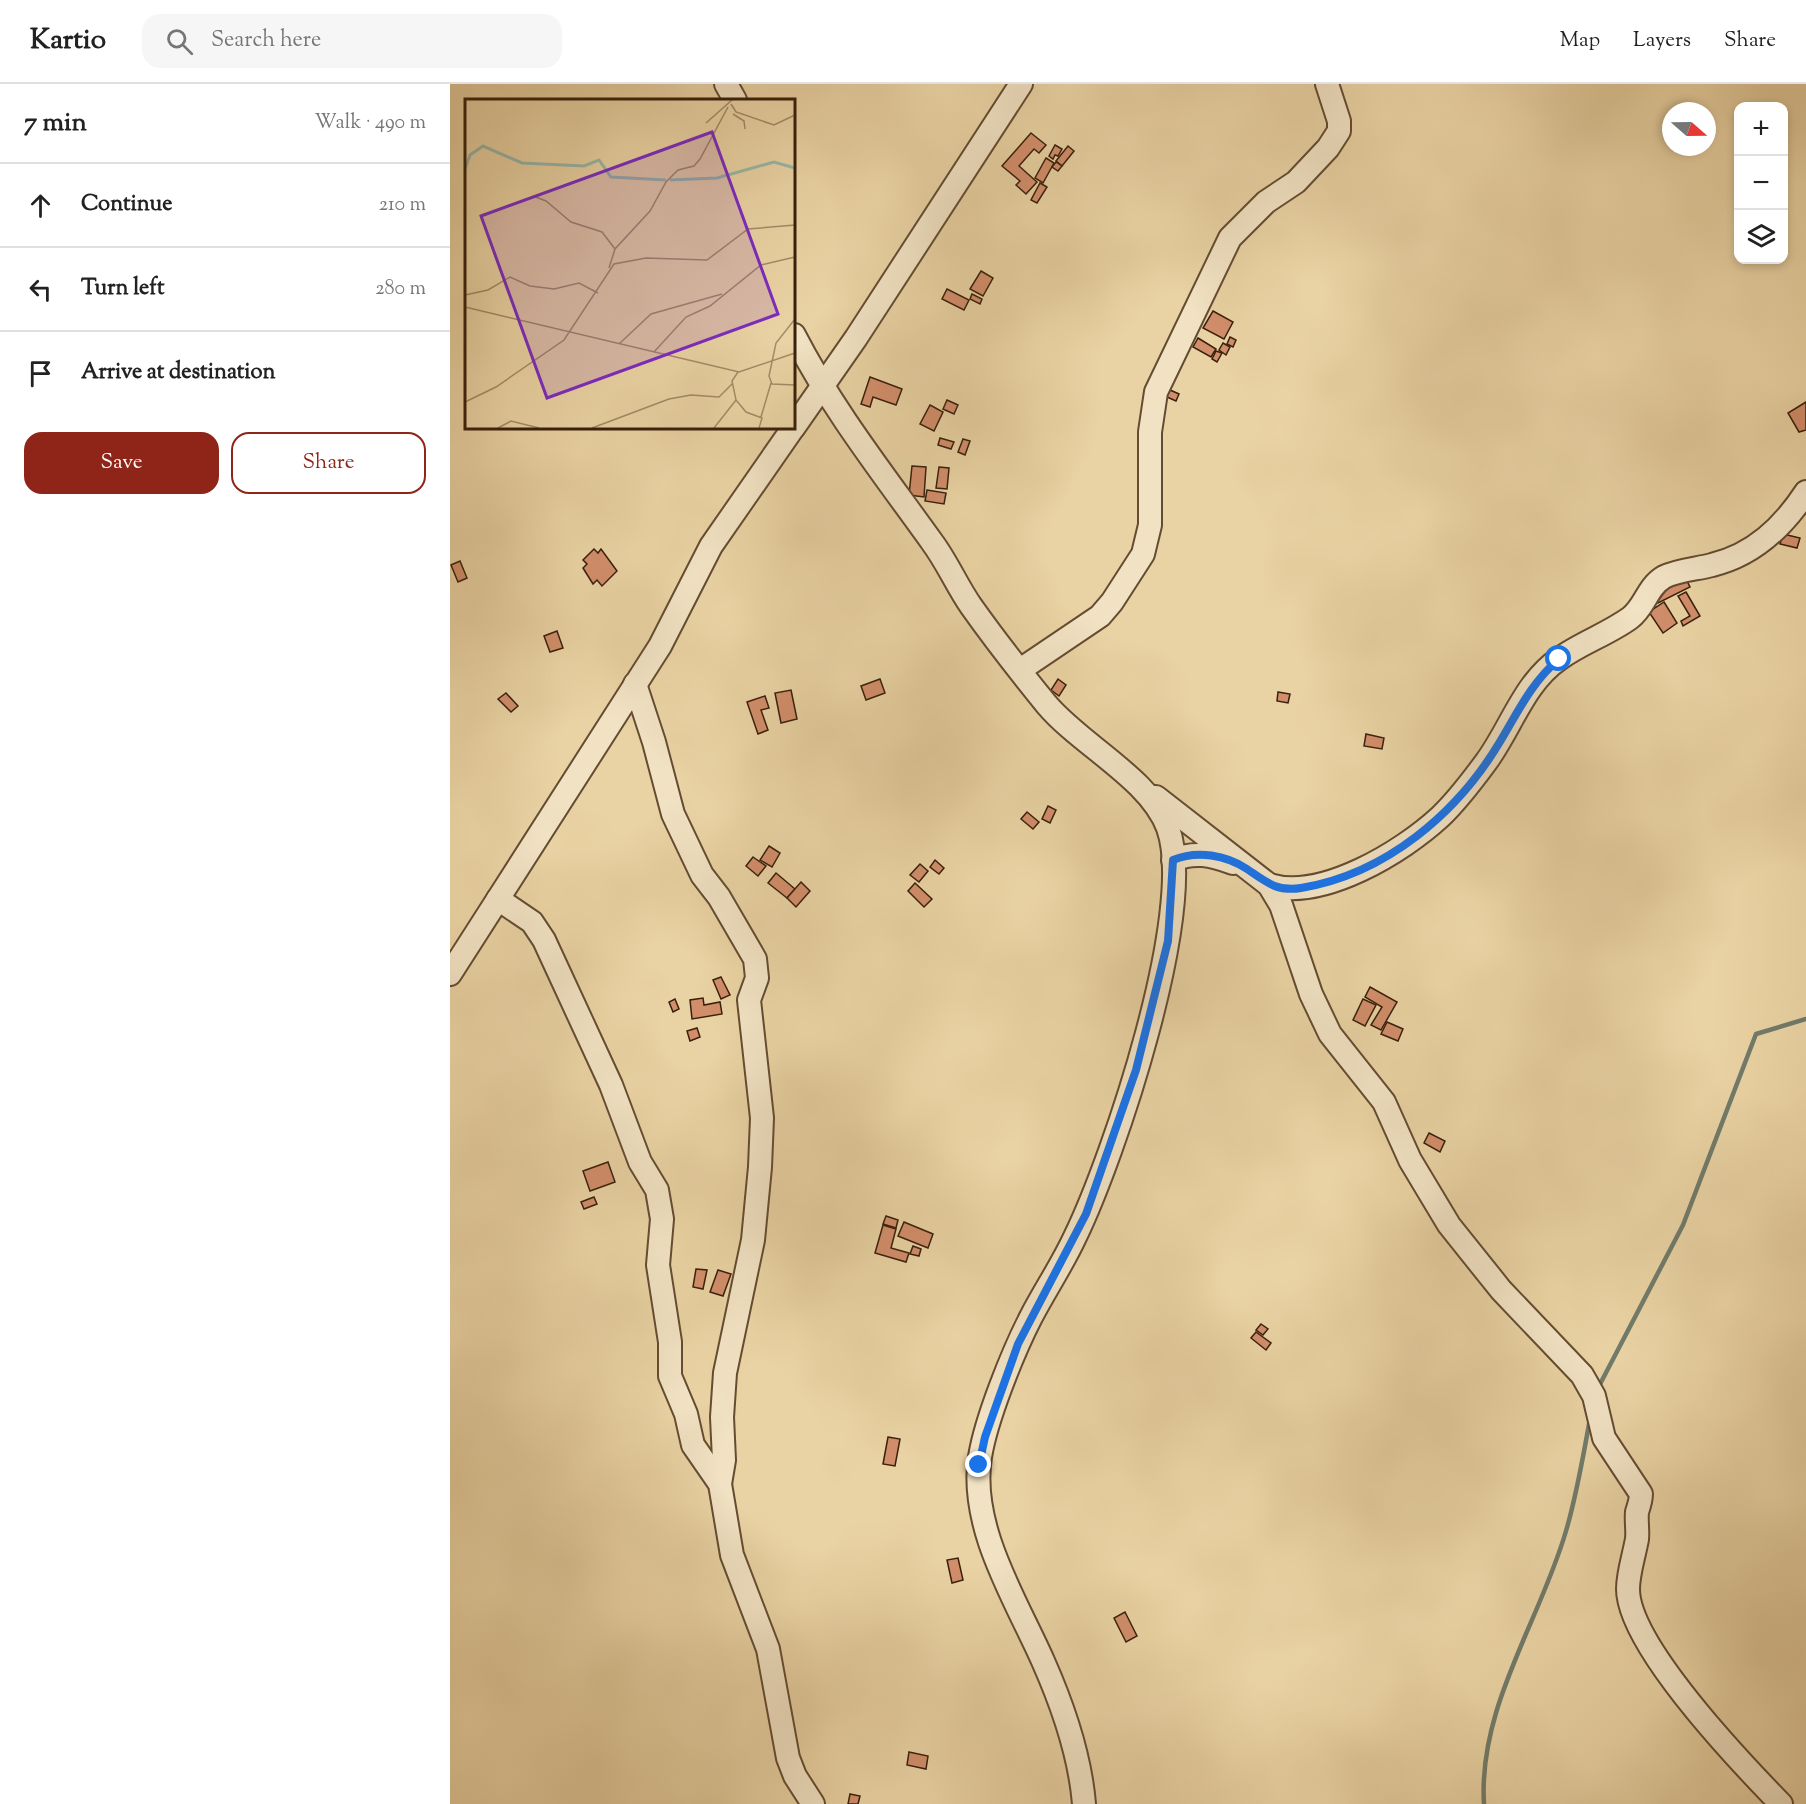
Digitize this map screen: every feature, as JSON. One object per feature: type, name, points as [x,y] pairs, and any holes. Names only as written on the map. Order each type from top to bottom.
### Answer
[{"type":"street","points":[[726,84],[734,99]]},
{"type":"street","points":[[795,424],[1021,84]]},
{"type":"street","points":[[1020,670],[1100,616],[1112,602],[1143,554],[1150,525],[1150,432],[1156,392],[1230,238],[1266,202],[1296,182],[1328,148],[1339,131],[1339,120],[1327,84]]},
{"type":"street","points":[[795,337],[821,386],[934,544],[969,603],[1020,670],[1063,721],[1142,788],[1245,868],[1269,885],[1293,889],[1328,883],[1360,870],[1412,839],[1456,801],[1501,741],[1533,685],[1551,665],[1630,618],[1651,587],[1666,576],[1730,560],[1752,550],[1784,520],[1806,492]]},
{"type":"street","points":[[450,974],[664,638],[711,546],[792,429]]},
{"type":"street","points":[[635,684],[654,742],[673,814],[702,874],[719,897],[755,958],[757,969],[749,1000],[762,1118],[757,1211],[746,1282],[725,1373],[722,1417],[725,1448],[720,1484],[732,1555],[768,1649],[788,1758],[795,1776],[813,1804]]},
{"type":"street","points":[[1084,1804],[1080,1771],[1064,1715],[1040,1655],[1011,1596],[985,1524],[980,1499],[979,1465],[985,1437],[1018,1344],[1086,1214],[1136,1070],[1168,941],[1173,860],[1170,832],[1163,817],[1142,788]]},
{"type":"street","points":[[1173,860],[1204,854],[1245,868]]},
{"type":"street","points":[[1269,885],[1284,913],[1322,1018],[1339,1047],[1384,1102],[1410,1160],[1435,1205],[1501,1290],[1563,1352],[1589,1384],[1604,1438],[1620,1466],[1639,1488],[1641,1494],[1637,1514],[1637,1537],[1628,1588],[1634,1618],[1645,1637],[1715,1734],[1781,1804]]},
{"type":"street","points":[[498,899],[532,922],[544,940],[611,1085],[640,1162],[657,1190],[662,1219],[658,1265],[670,1342],[670,1376],[686,1414],[693,1445],[720,1484]]},
{"type":"building","points":[[1031,133],[1046,145],[1039,153],[1034,149],[1019,166],[1037,182],[1026,194],[1016,185],[1020,181],[1002,166]]},
{"type":"building","points":[[1055,145],[1062,149],[1053,159],[1049,156]]},
{"type":"building","points":[[1068,146],[1074,151],[1062,166],[1056,161]]},
{"type":"building","points":[[1046,158],[1054,163],[1043,183],[1035,178]]},
{"type":"building","points":[[1056,162],[1062,166],[1058,171],[1052,167]]},
{"type":"building","points":[[1040,183],[1047,187],[1037,203],[1031,200]]},
{"type":"building","points":[[981,271],[993,278],[983,296],[970,289]]},
{"type":"building","points":[[947,289],[969,300],[964,310],[942,299]]},
{"type":"building","points":[[972,294],[982,299],[980,304],[970,299]]},
{"type":"building","points":[[1213,311],[1233,322],[1224,339],[1203,328]]},
{"type":"building","points":[[1230,337],[1236,340],[1233,347],[1227,344]]},
{"type":"building","points":[[1198,338],[1216,349],[1211,357],[1193,347]]},
{"type":"building","points":[[1223,343],[1230,347],[1226,355],[1219,350]]},
{"type":"building","points":[[1216,351],[1222,353],[1217,362],[1212,359]]},
{"type":"building","points":[[870,377],[902,389],[896,405],[873,397],[870,407],[861,404]]},
{"type":"building","points":[[1161,386],[1179,394],[1176,401],[1158,393]]},
{"type":"building","points":[[947,400],[958,405],[954,414],[943,409]]},
{"type":"building","points":[[1806,402],[1806,430],[1799,432],[1788,413]]},
{"type":"building","points":[[930,405],[943,412],[934,431],[920,424]]},
{"type":"building","points":[[940,438],[954,442],[951,449],[938,445]]},
{"type":"building","points":[[963,439],[970,441],[965,455],[958,452]]},
{"type":"building","points":[[912,466],[926,467],[924,497],[909,495]]},
{"type":"building","points":[[939,467],[949,468],[947,489],[936,488]]},
{"type":"building","points":[[927,490],[946,493],[944,504],[925,501]]},
{"type":"building","points":[[1783,534],[1800,538],[1797,548],[1780,544]]},
{"type":"building","points":[[594,549],[598,553],[601,549],[617,571],[602,586],[597,580],[593,584],[583,568],[587,564],[583,560]]},
{"type":"building","points":[[460,561],[467,578],[458,582],[451,565]]},
{"type":"building","points":[[1685,577],[1690,587],[1658,603],[1653,593]]},
{"type":"building","points":[[1686,592],[1700,616],[1683,626],[1681,621],[1690,616],[1678,596]]},
{"type":"building","points":[[1664,602],[1677,623],[1663,633],[1649,612]]},
{"type":"building","points":[[557,631],[563,648],[550,652],[544,636]]},
{"type":"building","points":[[880,679],[885,693],[866,700],[861,686]]},
{"type":"building","points":[[1058,679],[1066,685],[1059,696],[1051,690]]},
{"type":"building","points":[[791,690],[797,719],[781,723],[775,693]]},
{"type":"building","points":[[1278,692],[1290,694],[1288,703],[1277,701]]},
{"type":"building","points":[[506,693],[518,706],[511,712],[498,699]]},
{"type":"building","points":[[765,696],[769,708],[761,710],[768,730],[758,734],[747,702]]},
{"type":"building","points":[[1366,734],[1384,738],[1382,749],[1364,746]]},
{"type":"building","points":[[1048,806],[1056,810],[1050,823],[1042,819]]},
{"type":"building","points":[[1027,812],[1039,822],[1033,829],[1021,819]]},
{"type":"building","points":[[769,846],[780,853],[772,867],[760,860]]},
{"type":"building","points":[[753,857],[766,866],[758,876],[746,866]]},
{"type":"building","points":[[935,860],[944,868],[939,874],[930,867]]},
{"type":"building","points":[[920,864],[928,871],[919,882],[910,875]]},
{"type":"building","points":[[776,873],[795,889],[787,898],[768,883]]},
{"type":"building","points":[[801,882],[810,891],[796,907],[787,898]]},
{"type":"building","points":[[915,883],[932,899],[924,907],[908,891]]},
{"type":"building","points":[[721,977],[730,995],[721,999],[713,980]]},
{"type":"building","points":[[1370,987],[1397,1002],[1381,1030],[1371,1025],[1382,1007],[1365,997]]},
{"type":"building","points":[[703,998],[704,1005],[720,1002],[722,1014],[692,1019],[690,1000]]},
{"type":"building","points":[[675,999],[679,1009],[673,1012],[669,1002]]},
{"type":"building","points":[[1363,999],[1376,1005],[1365,1026],[1353,1020]]},
{"type":"building","points":[[1387,1022],[1403,1029],[1398,1041],[1381,1034]]},
{"type":"building","points":[[697,1028],[700,1037],[690,1041],[687,1031]]},
{"type":"building","points":[[1429,1133],[1445,1141],[1440,1152],[1424,1143]]},
{"type":"building","points":[[608,1162],[615,1182],[590,1191],[583,1171]]},
{"type":"building","points":[[594,1197],[597,1204],[584,1209],[581,1202]]},
{"type":"building","points":[[886,1216],[898,1220],[896,1228],[883,1224]]},
{"type":"building","points":[[904,1222],[933,1234],[928,1248],[898,1236]]},
{"type":"building","points":[[883,1225],[896,1229],[891,1248],[909,1253],[906,1262],[875,1253]]},
{"type":"building","points":[[913,1246],[921,1249],[919,1256],[910,1254]]},
{"type":"building","points":[[696,1269],[707,1270],[703,1289],[693,1287]]},
{"type":"building","points":[[718,1270],[731,1274],[723,1296],[710,1292]]},
{"type":"building","points":[[1261,1324],[1268,1329],[1263,1335],[1256,1330]]},
{"type":"building","points":[[1256,1332],[1271,1343],[1266,1350],[1251,1338]]},
{"type":"building","points":[[888,1437],[900,1439],[895,1466],[883,1464]]},
{"type":"building","points":[[958,1558],[963,1580],[952,1583],[947,1560]]},
{"type":"building","points":[[1125,1612],[1137,1636],[1126,1642],[1114,1618]]},
{"type":"building","points":[[909,1752],[928,1756],[926,1769],[907,1765]]},
{"type":"building","points":[[850,1794],[860,1796],[858,1804],[848,1804]]},
{"type":"waterway","points":[[1598,1388],[1683,1225],[1756,1034],[1806,1019]]},
{"type":"waterway","points":[[1484,1804],[1485,1768],[1500,1699],[1555,1565],[1566,1531],[1577,1489],[1590,1419]]},
{"type":"route","points":[[979,1465],[985,1437],[1018,1344],[1031,1316],[1058,1272],[1086,1214],[1136,1070],[1158,990],[1168,941],[1173,860],[1190,855],[1213,856],[1245,868],[1269,885],[1282,889],[1322,885],[1360,870],[1429,827],[1456,801],[1501,741],[1533,685],[1559,659]]}]
